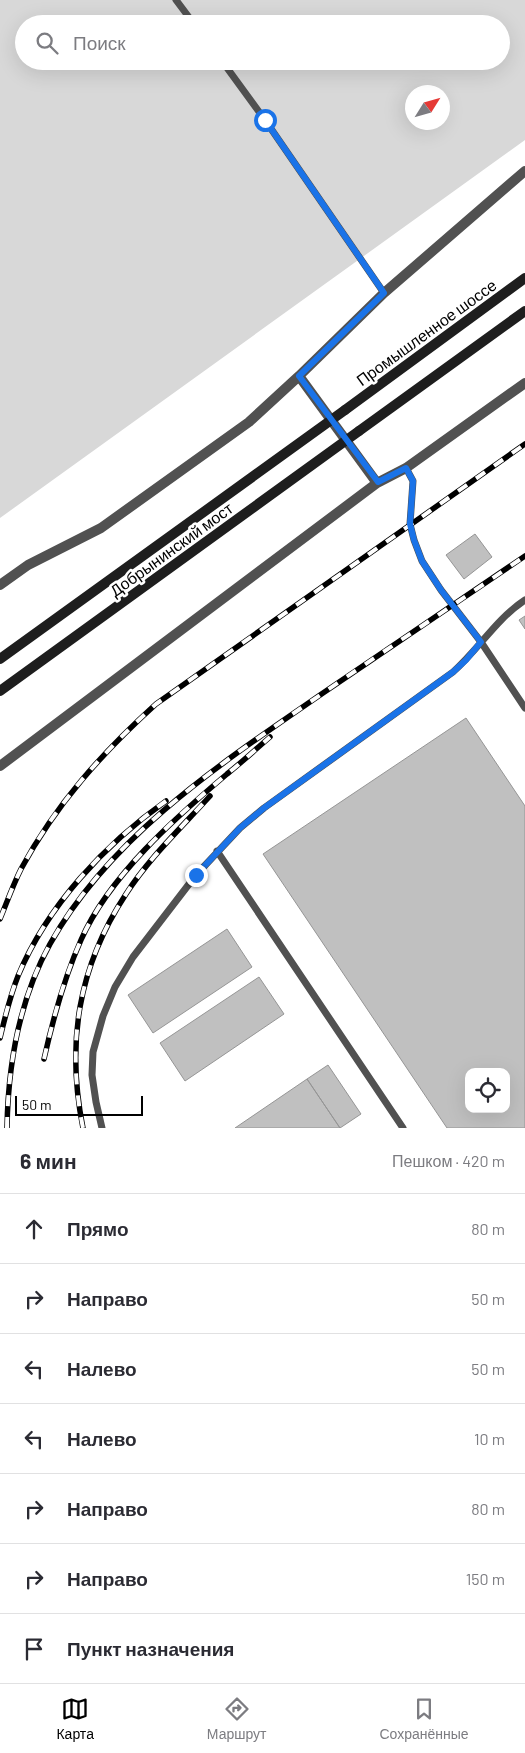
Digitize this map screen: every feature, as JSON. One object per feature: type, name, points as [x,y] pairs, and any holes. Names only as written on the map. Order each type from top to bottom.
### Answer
[{"type":"main road","name":"Промышленное шоссе","points":[[344,410],[525,278]]},
{"type":"main road","name":"Добрынинский мост","points":[[0,690],[525,311]]},
{"type":"main road","name":"Добрынинский мост","points":[[0,659],[344,410]]},
{"type":"street","points":[[0,585],[28,565],[101,528],[249,422],[384,293],[525,171]]},
{"type":"street","points":[[299,376],[378,482]]},
{"type":"street","points":[[0,766],[378,482],[406,468],[525,383]]},
{"type":"lane","points":[[176,0],[187,15]]},
{"type":"lane","points":[[229,70],[271,128],[384,293]]},
{"type":"lane","points":[[406,468],[413,481],[410,524],[422,561],[441,590],[481,642],[525,708]]},
{"type":"lane","points":[[102,1128],[92,1075],[93,1052],[103,1016],[112,994],[133,958],[196,875],[217,851],[264,808],[453,672],[466,660],[500,620],[525,600]]},
{"type":"lane","points":[[217,851],[403,1128]]},
{"type":"shaded area","points":[[0,0],[525,0],[525,140],[0,518]]},
{"type":"building","points":[[475,534],[492,557],[464,579],[446,555]]},
{"type":"building","points":[[525,616],[525,629],[519,620]]},
{"type":"building","points":[[466,718],[525,806],[525,1128],[447,1128],[263,854]]},
{"type":"building","points":[[227,929],[252,967],[153,1033],[128,995]]},
{"type":"building","points":[[259,977],[284,1014],[185,1081],[160,1043]]},
{"type":"building","points":[[328,1065],[361,1114],[340,1128],[307,1079]]},
{"type":"building","points":[[307,1079],[340,1128],[235,1128]]},
{"type":"railway","points":[[0,919],[21,869],[49,823],[81,780],[136,722],[156,704],[525,444]]},
{"type":"railway","points":[[7,1128],[13,1057],[17,1033],[30,988],[50,944],[75,905],[104,869],[137,835],[209,774],[285,719],[525,556]]},
{"type":"railway","points":[[44,1059],[69,969],[93,916],[108,893],[145,849],[165,829],[270,737]]},
{"type":"railway","points":[[83,1128],[78,1097],[76,1036],[80,1006],[97,949],[110,922],[135,881],[155,856],[210,796]]},
{"type":"railway","points":[[0,1038],[18,976],[30,950],[61,901],[100,857],[143,818],[166,801]]},
{"type":"route","points":[[196,875],[240,828],[264,808],[453,672],[481,642],[441,590],[422,561],[410,524],[413,481],[406,468],[378,482],[299,376],[384,293],[265,120]]}]
